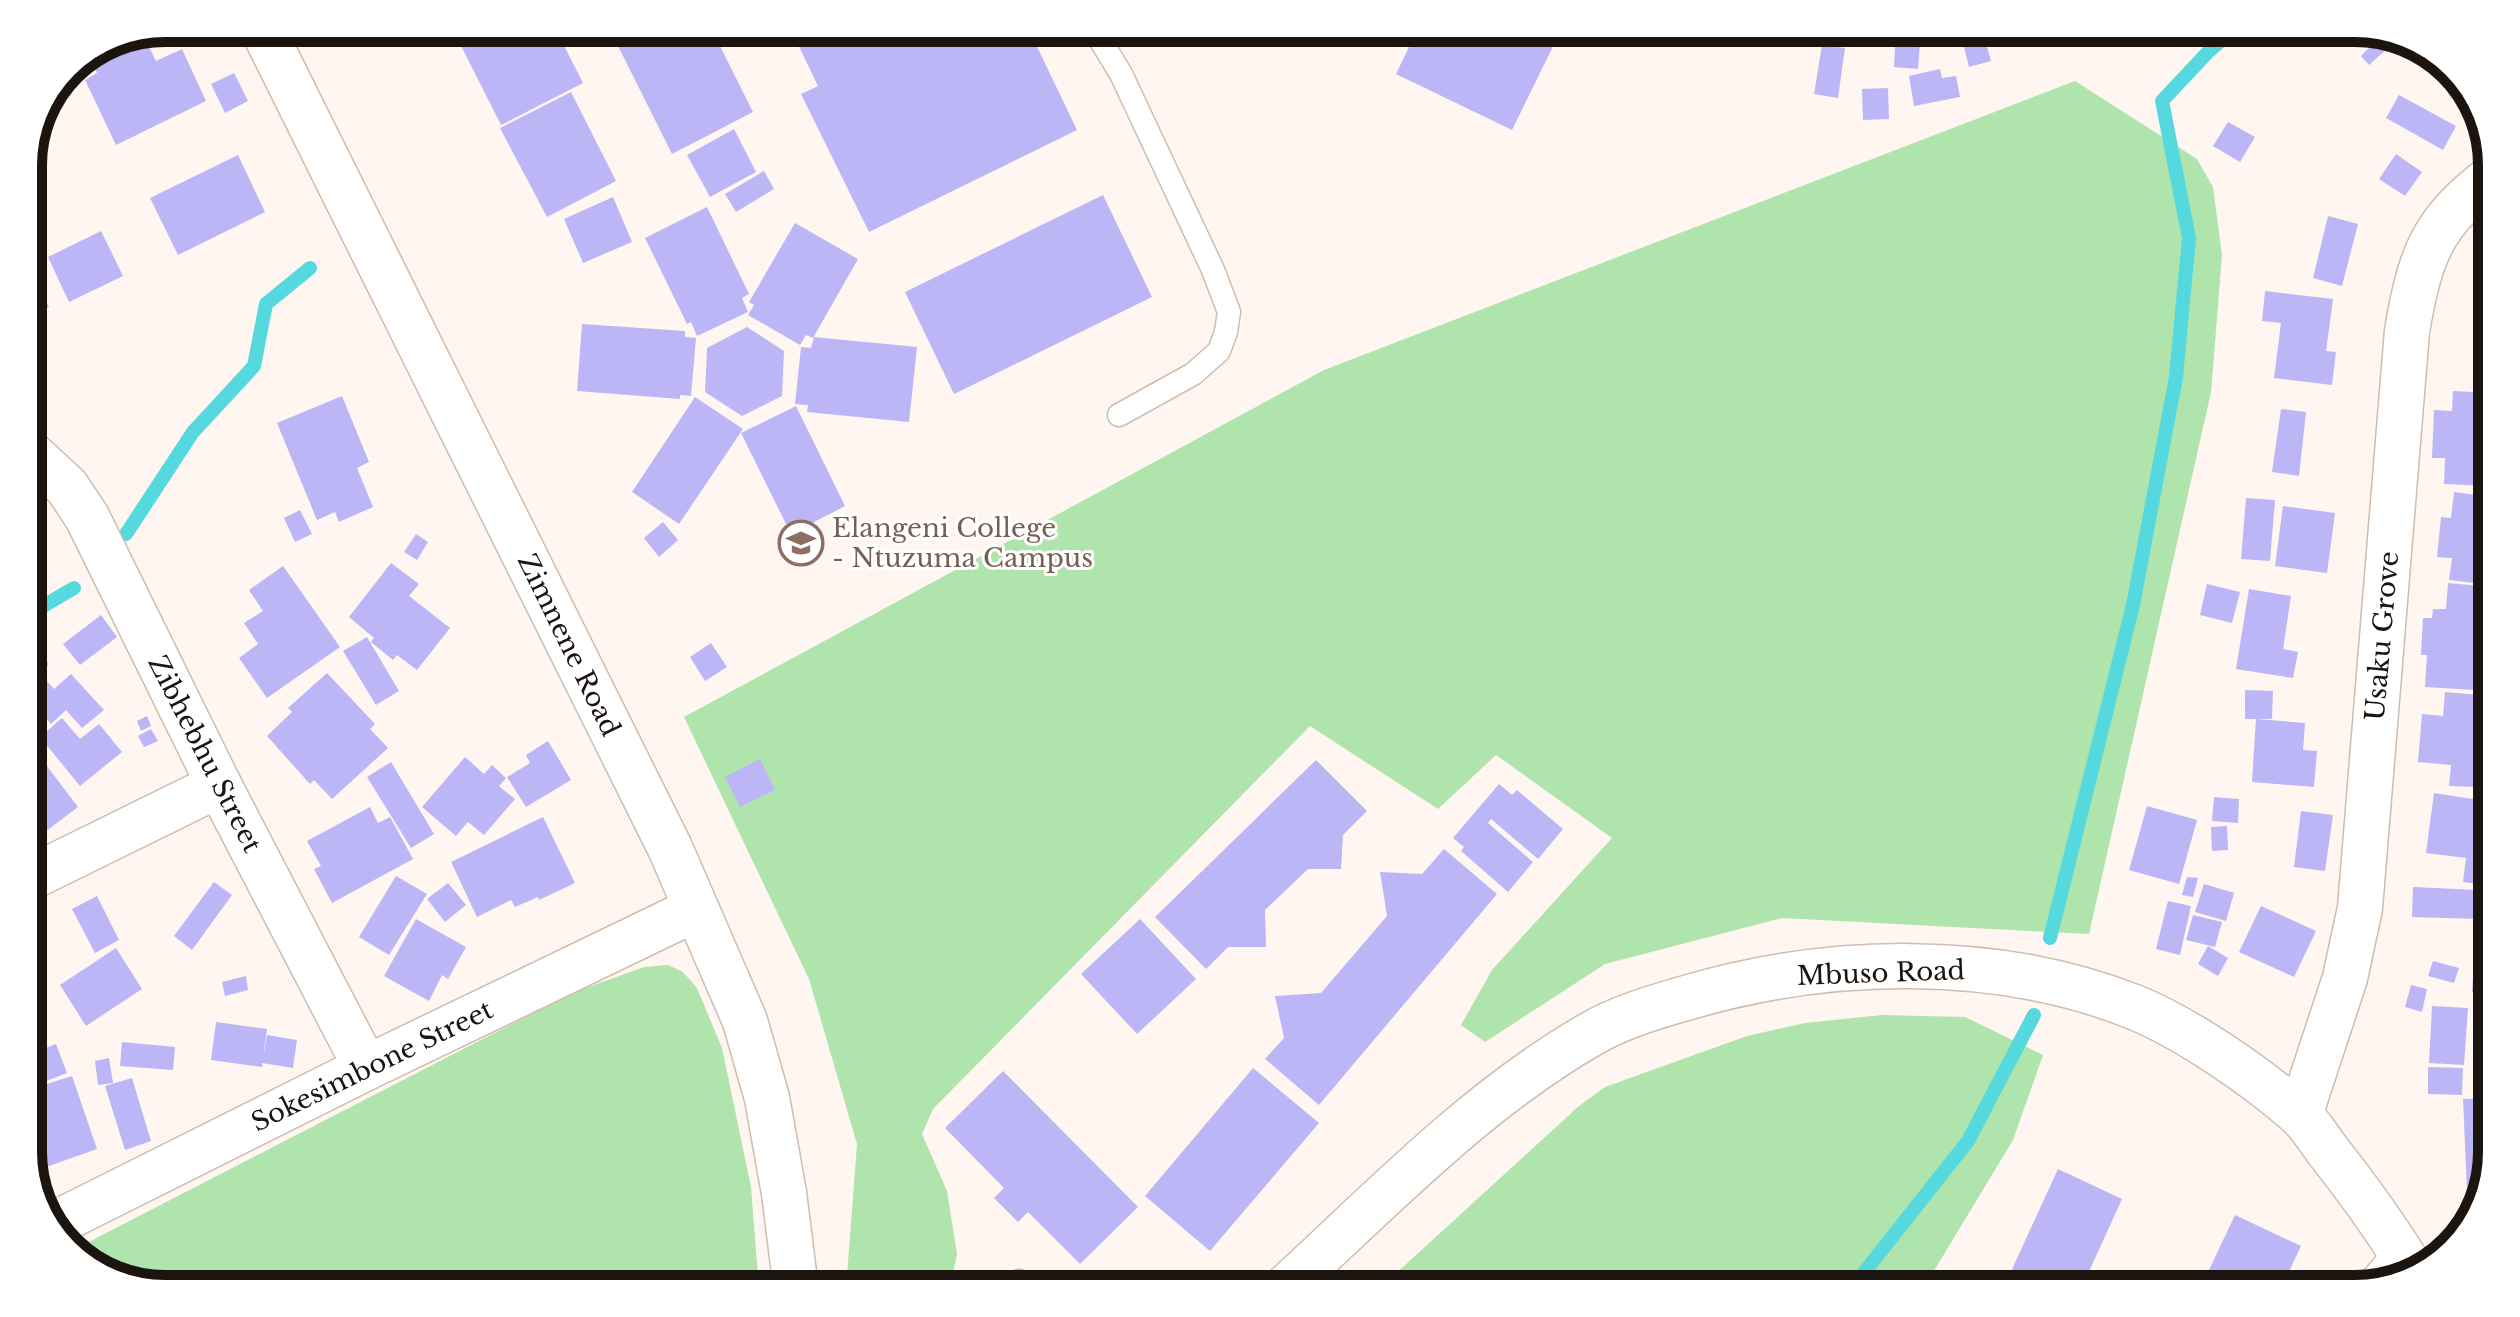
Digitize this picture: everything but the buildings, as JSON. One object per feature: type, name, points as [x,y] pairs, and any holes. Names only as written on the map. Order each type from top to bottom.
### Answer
[{"type":"street","name":"Zimnene Road","points":[[269,42],[670,848],[745,1021],[767,1098],[794,1275]]},
{"type":"street","name":"Usaku Grove","points":[[2300,1115],[2345,978],[2360,908],[2407,331],[2414,287],[2424,253],[2437,230],[2456,206],[2478,188]]},
{"type":"street","name":"Zibhebhu Street","points":[[42,464],[67,487],[87,517],[219,785],[366,1068]]},
{"type":"street","points":[[42,872],[219,785]]},
{"type":"street","name":"Sokesimbone Street","points":[[63,1220],[366,1068],[696,909]]},
{"type":"street","name":"Mbuso Road","points":[[1299,1275],[1429,1155],[1521,1078],[1594,1032],[1649,1009],[1732,984],[1822,970],[1926,966],[2009,972],[2075,988],[2134,1007],[2198,1040],[2300,1115],[2406,1260]]},
{"type":"lane","points":[[1103,42],[1213,270],[1229,312],[1219,351],[1193,374],[1119,415]]},
{"type":"green space","points":[[2075,81],[2197,159],[2213,187],[2222,255],[2211,392],[2089,934],[1782,918],[1605,964],[1485,1042],[1461,1025],[1492,970],[1612,838],[1496,755],[1438,809],[1310,726],[933,1109],[922,1134],[947,1191],[957,1254],[953,1275],[847,1275],[857,1144],[809,979],[684,717],[1324,370]]},
{"type":"green space","points":[[668,965],[683,972],[697,988],[722,1048],[751,1187],[758,1275],[165,1275],[133,1271],[111,1262],[84,1244],[572,993],[644,967]]},
{"type":"green space","points":[[1882,1015],[1965,1017],[2043,1055],[2013,1140],[1931,1275],[1393,1275],[1579,1106],[1605,1087],[1747,1036],[1805,1023]]},
{"type":"waterway","points":[[2050,938],[2133,605],[2176,377],[2189,238],[2162,101],[2219,42]]},
{"type":"waterway","points":[[126,534],[193,432],[254,366],[266,304],[310,268]]},
{"type":"waterway","points":[[42,607],[74,588]]},
{"type":"waterway","points":[[1862,1275],[1968,1141],[2034,1015]]},
{"type":"place","name":"Elangeni College - Ntuzuma Campus","points":[[801,543]]}]
